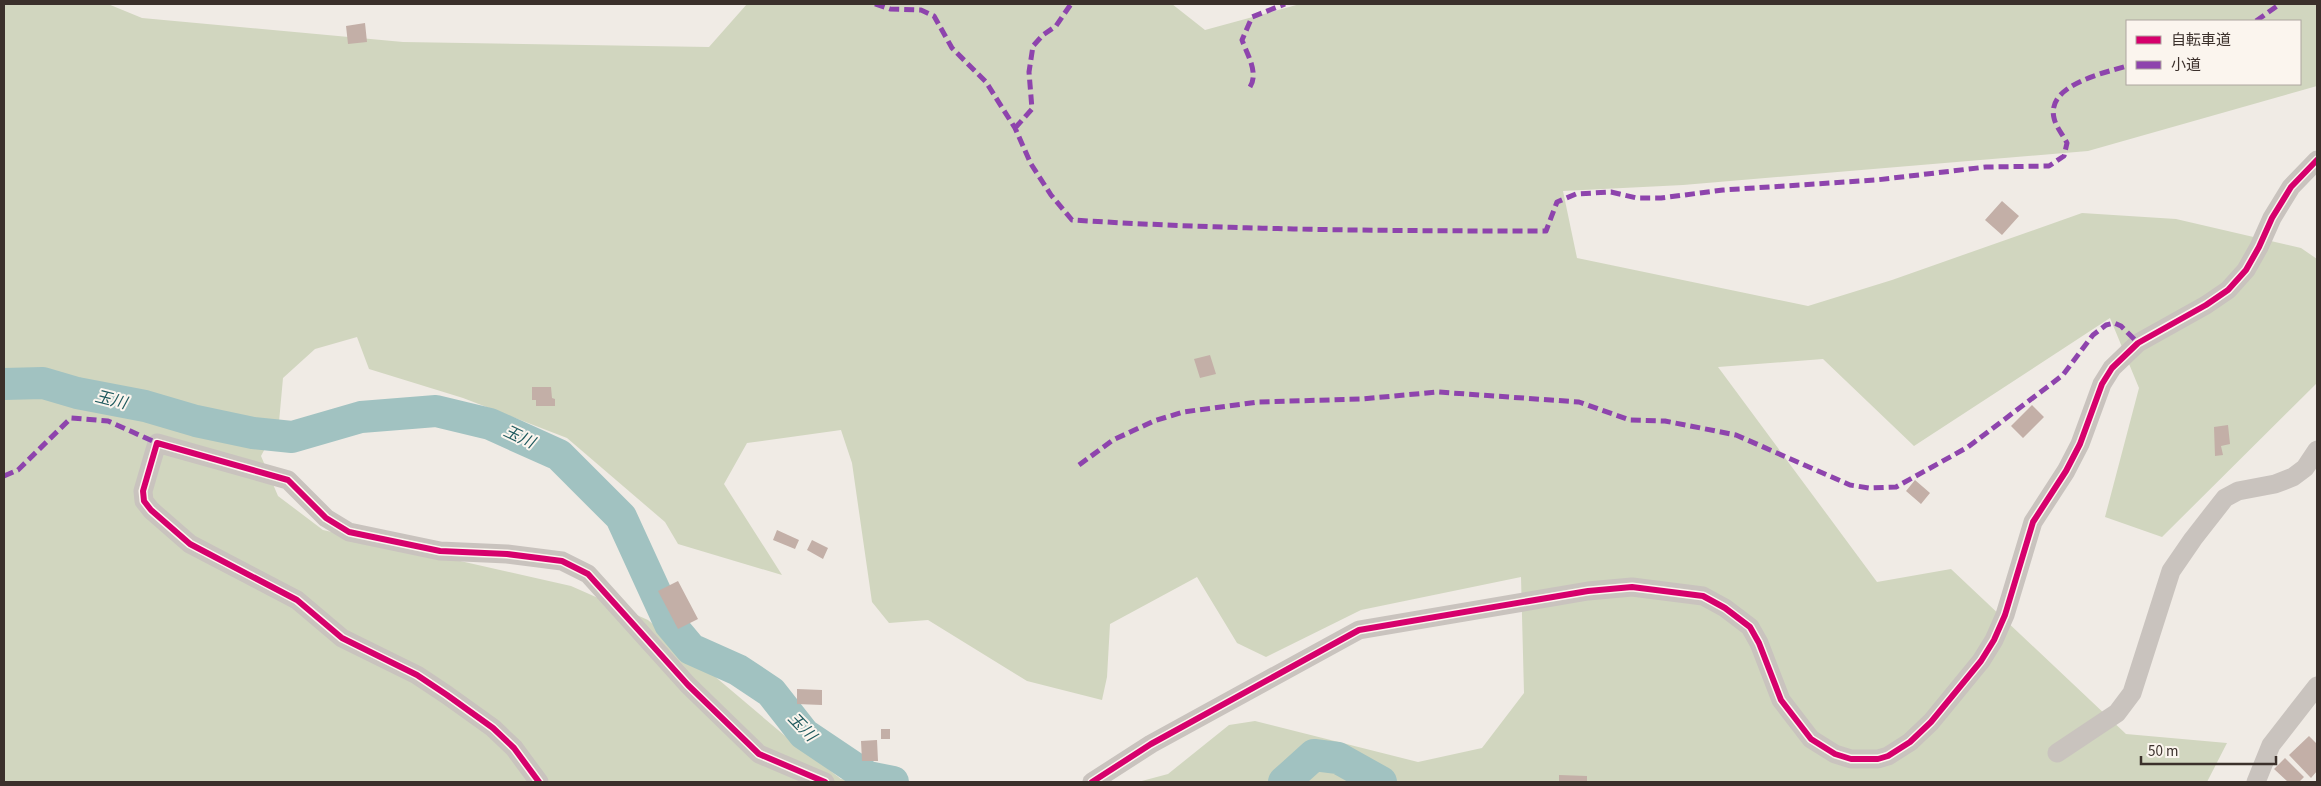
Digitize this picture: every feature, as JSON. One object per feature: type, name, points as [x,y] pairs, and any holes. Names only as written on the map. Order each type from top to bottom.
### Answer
[{"type":"street","points":[[1092,782],[1151,744],[1322,648],[1359,630],[1588,591],[1632,587],[1703,596],[1725,608],[1750,627],[1760,643],[1781,700],[1811,739],[1835,754],[1852,759],[1878,759],[1888,756],[1910,742],[1931,722],[1981,661],[1994,640],[2005,615],[2033,522],[2071,462],[2080,444],[2102,384],[2112,368],[2138,343],[2206,305],[2228,290],[2246,270],[2272,218],[2291,187],[2317,160]]},
{"type":"street","points":[[539,782],[514,748],[492,728],[448,695],[417,675],[342,638],[297,600],[190,544],[151,510],[144,501],[144,491],[156,443],[288,480],[326,518],[349,532],[440,550],[507,554],[562,561],[588,574],[688,685],[759,754],[826,782]]},
{"type":"street","points":[[2057,754],[2117,713],[2132,693],[2172,571],[2193,539],[2225,498],[2238,491],[2275,484],[2293,477],[2304,468],[2317,450]]},
{"type":"street","points":[[2256,782],[2271,745],[2317,686]]},
{"type":"green space","points":[[4,4],[108,4],[142,18],[403,42],[709,47],[747,4],[1172,4],[1205,30],[1300,4],[2317,4],[2317,86],[2088,151],[1683,185],[1563,191],[1577,258],[1808,306],[1892,280],[2082,213],[2176,219],[2301,248],[2317,259],[2317,383],[2162,537],[2105,517],[2139,388],[2110,318],[1914,446],[1823,359],[1718,367],[1877,582],[1951,569],[2126,734],[2227,743],[2207,782],[1138,782],[1168,774],[1229,725],[1255,721],[1418,762],[1482,748],[1524,693],[1521,577],[1361,610],[1266,657],[1237,643],[1197,577],[1110,624],[1107,677],[1102,700],[1027,681],[928,620],[889,623],[872,602],[852,463],[841,430],[747,443],[724,484],[782,575],[678,544],[665,522],[567,438],[463,398],[369,369],[357,337],[315,349],[283,378],[279,422],[261,456],[278,496],[323,530],[571,586],[648,620],[784,735],[841,779],[871,782],[4,782]]},
{"type":"building","points":[[365,23],[367,42],[348,44],[346,26]]},
{"type":"building","points":[[2002,201],[2019,216],[2002,235],[1985,220]]},
{"type":"building","points":[[1210,355],[1216,374],[1200,378],[1194,359]]},
{"type":"building","points":[[532,387],[551,387],[555,406],[536,406],[536,400],[532,400]]},
{"type":"building","points":[[2032,405],[2044,417],[2023,438],[2011,426]]},
{"type":"building","points":[[2228,425],[2230,444],[2221,446],[2223,455],[2215,456],[2214,427]]},
{"type":"building","points":[[1915,480],[1930,493],[1921,504],[1906,491]]},
{"type":"building","points":[[777,530],[799,540],[795,549],[773,540]]},
{"type":"building","points":[[812,540],[828,548],[823,559],[807,550]]},
{"type":"building","points":[[678,581],[698,619],[678,629],[658,591]]},
{"type":"building","points":[[797,689],[822,690],[822,705],[797,704]]},
{"type":"building","points":[[881,729],[890,729],[890,739],[881,739]]},
{"type":"building","points":[[2309,736],[2317,744],[2317,771],[2311,778],[2289,755]]},
{"type":"building","points":[[877,740],[878,761],[862,761],[861,741]]},
{"type":"building","points":[[2285,758],[2304,777],[2299,782],[2288,782],[2274,769]]},
{"type":"building","points":[[1559,775],[1587,776],[1587,782],[1559,782]]},
{"type":"waterway","name":"玉川","points":[[4,384],[43,383],[77,393],[145,406],[196,421],[253,433],[292,437],[361,417],[436,411],[490,424],[559,455],[621,517],[670,624],[691,649],[738,670],[771,692],[804,734],[868,777],[893,782]]},
{"type":"waterway","name":"玉川","points":[[1284,782],[1314,755],[1338,758],[1381,782]]},
{"type":"marked path","points":[[875,4],[890,9],[921,10],[934,16],[952,48],[986,82],[1015,128],[1031,164],[1051,195],[1072,220],[1190,226],[1428,231],[1546,231],[1557,202],[1576,194],[1611,192],[1637,198],[1661,198],[1723,190],[1876,180],[1986,167],[2049,166],[2064,156],[2067,143],[2054,118],[2054,107],[2059,97],[2079,82],[2126,66]]},
{"type":"marked path","points":[[1015,128],[1032,109],[1029,72],[1033,46],[1043,35],[1056,26],[1071,4]]},
{"type":"marked path","points":[[1250,87],[1253,70],[1242,40],[1252,17],[1285,4]]},
{"type":"marked path","points":[[2257,20],[2280,4]]},
{"type":"marked path","points":[[1079,465],[1113,440],[1154,421],[1183,412],[1258,402],[1361,399],[1438,392],[1579,402],[1630,420],[1665,421],[1736,435],[1850,485],[1869,488],[1896,487],[1968,447],[2063,375],[2093,335],[2106,325],[2114,323],[2121,326],[2138,343]]},
{"type":"marked path","points":[[4,476],[18,470],[71,418],[108,421],[157,443]]},
{"type":"cycle path","points":[[1092,782],[1151,744],[1359,630],[1588,591],[1632,587],[1703,596],[1725,608],[1750,627],[1759,643],[1781,700],[1811,739],[1835,754],[1851,759],[1878,759],[1888,756],[1910,742],[1931,722],[1981,661],[1994,640],[2005,615],[2033,522],[2066,471],[2080,444],[2102,384],[2112,368],[2138,343],[2206,305],[2228,290],[2246,270],[2272,218],[2291,187],[2317,160]]},
{"type":"cycle path","points":[[539,782],[514,748],[493,728],[447,695],[417,675],[342,638],[297,600],[190,544],[151,510],[144,501],[143,491],[157,443],[288,480],[326,518],[349,532],[440,551],[507,554],[562,561],[588,574],[688,685],[759,754],[825,782]]}]
